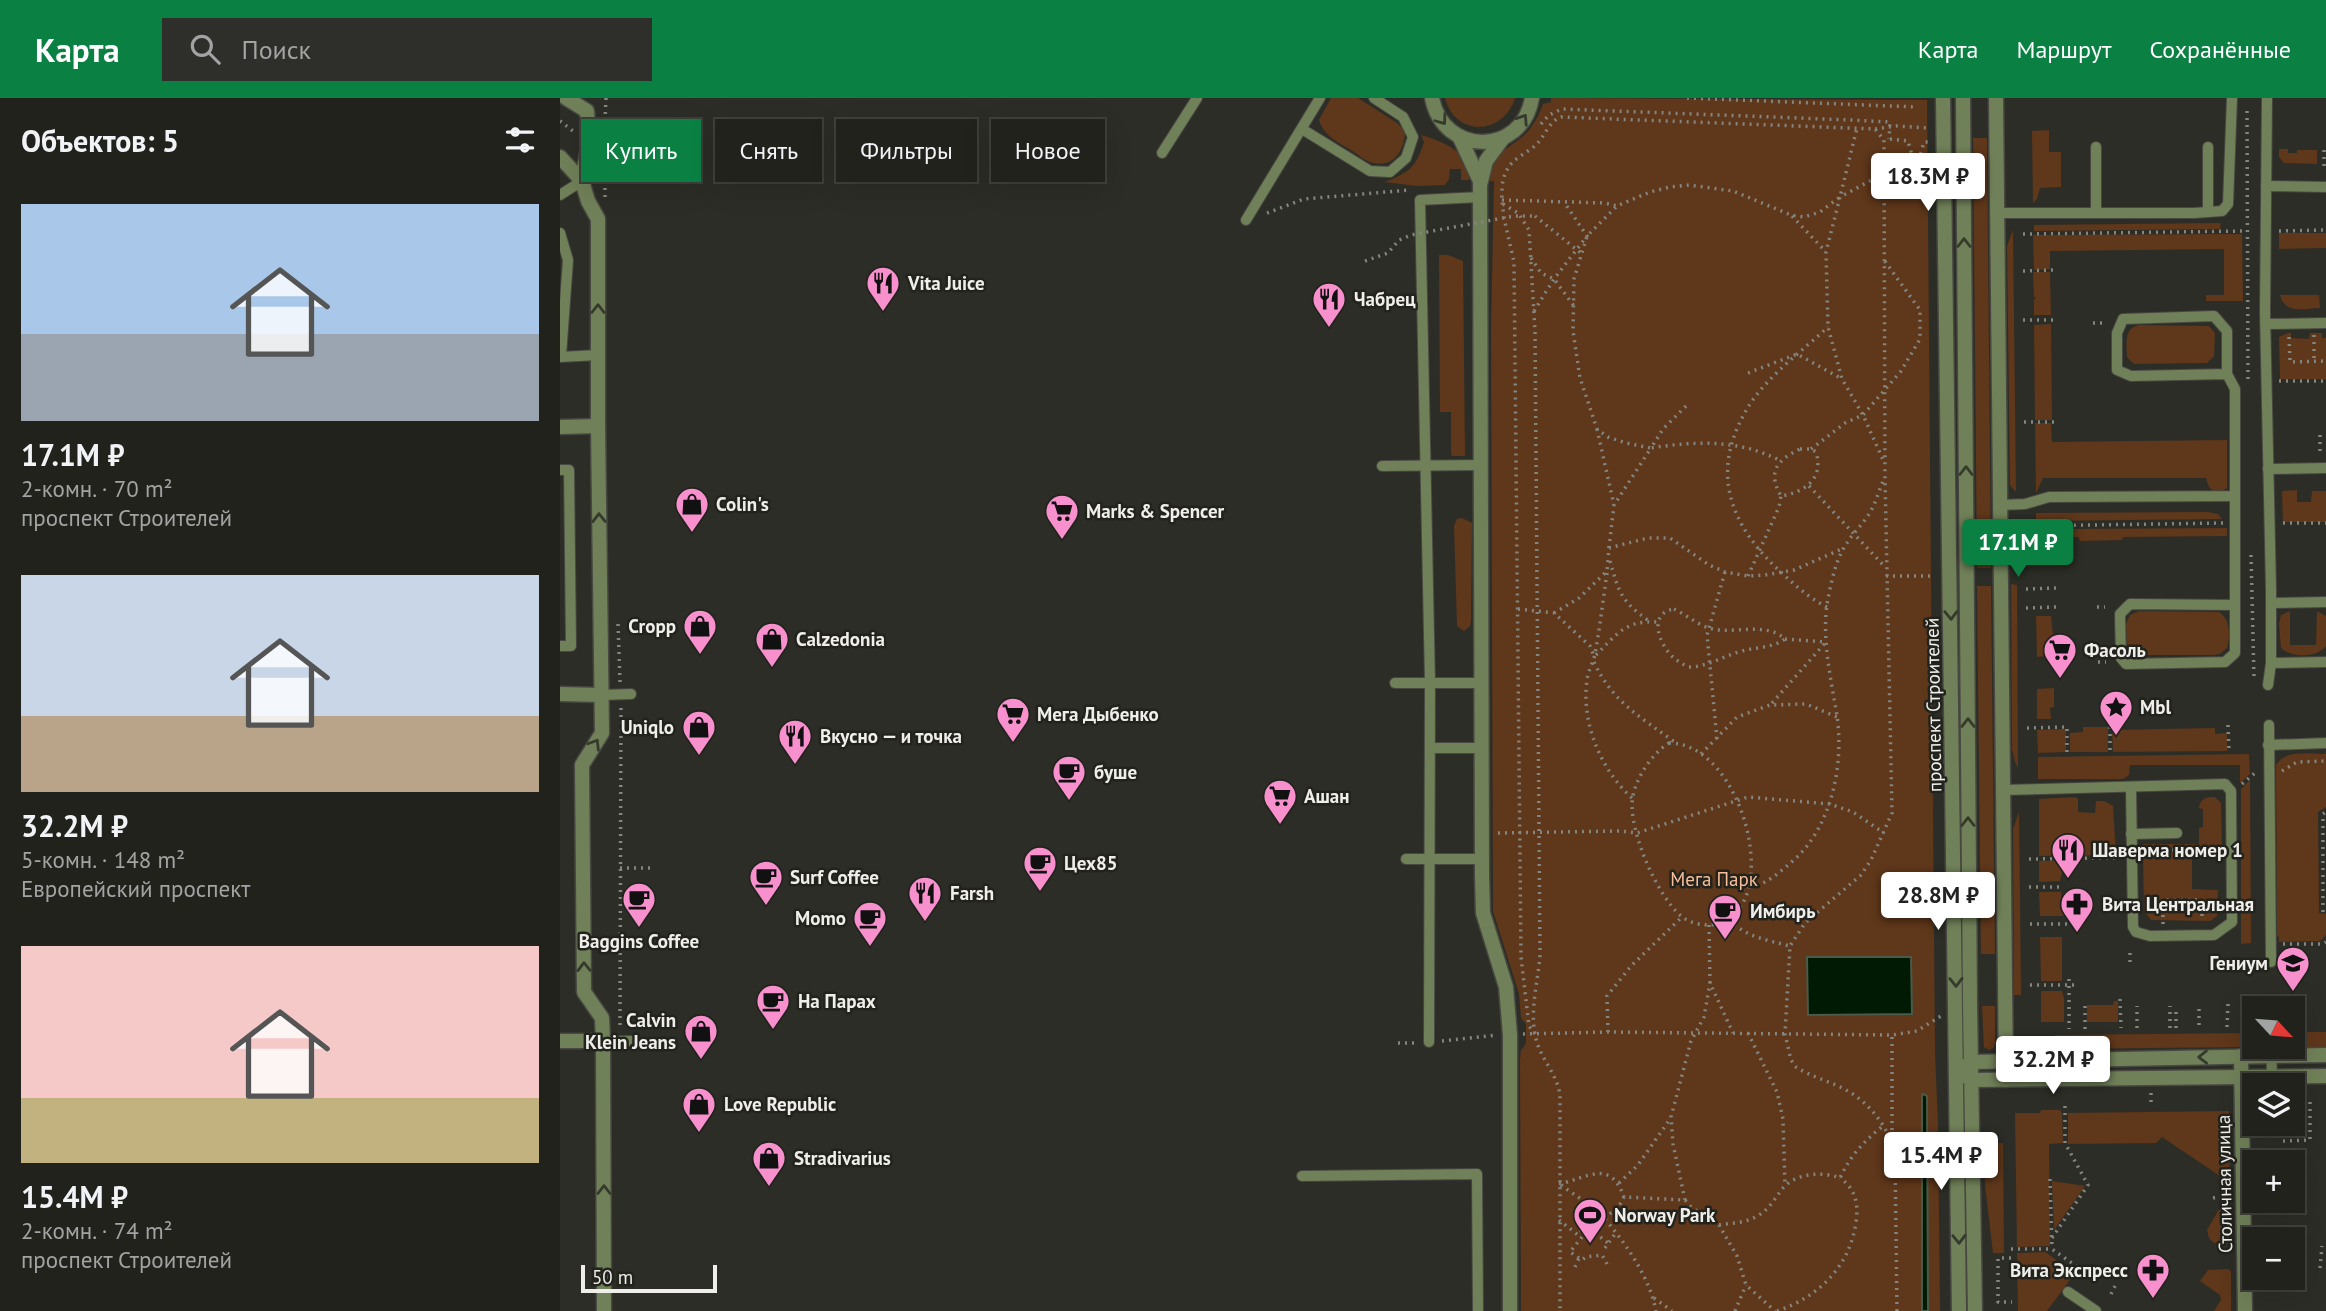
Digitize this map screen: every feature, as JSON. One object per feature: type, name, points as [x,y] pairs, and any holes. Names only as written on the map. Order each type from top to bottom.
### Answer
[{"type":"street","points":[[566,98],[587,111],[588,119]]},
{"type":"street","points":[[1432,98],[1438,117],[1460,138],[1477,142],[1503,138]]},
{"type":"street","points":[[1510,1311],[1508,997],[1483,913],[1480,181],[1486,161],[1503,138],[1515,130],[1524,119],[1532,98]]},
{"type":"street","name":"проспект Строителей","points":[[1943,98],[1959,1311]]},
{"type":"street","name":"проспект Строителей","points":[[1963,98],[1975,1311]]},
{"type":"street","points":[[1996,98],[2006,1080]]},
{"type":"street","points":[[1460,138],[1480,181]]},
{"type":"street","points":[[560,157],[581,180]]},
{"type":"street","points":[[582,182],[588,201],[598,219],[602,733],[582,765],[584,992],[602,1018],[603,1041],[604,1311]]},
{"type":"street","points":[[560,427],[598,426]]},
{"type":"street","points":[[560,694],[602,695]]},
{"type":"street","points":[[560,1041],[603,1041]]},
{"type":"street","points":[[2305,1053],[2326,1055]]},
{"type":"street","points":[[2242,1056],[1972,1062],[1957,1072],[1972,1080],[2242,1075]]},
{"type":"street","points":[[2305,1076],[2326,1076]]},
{"type":"street","name":"Столичная улица","points":[[2243,1136],[2245,1311]]},
{"type":"lane","points":[[1162,153],[1197,98]]},
{"type":"lane","points":[[1245,220],[1320,98]]},
{"type":"lane","points":[[1302,129],[1370,171],[1390,172],[1406,158],[1413,137],[1403,117],[1374,98]]},
{"type":"lane","points":[[1997,213],[2222,211],[2228,204],[2230,188],[2232,98]]},
{"type":"lane","points":[[2267,98],[2271,603],[2271,663],[2268,685]]},
{"type":"lane","points":[[2096,147],[2096,212]]},
{"type":"lane","points":[[2208,147],[2208,212]]},
{"type":"lane","points":[[560,195],[581,182]]},
{"type":"lane","points":[[2266,186],[2326,187]]},
{"type":"lane","points":[[1429,1042],[1430,683],[1420,200],[1480,197]]},
{"type":"lane","points":[[560,233],[568,260],[560,356],[598,355]]},
{"type":"lane","points":[[2227,373],[2131,376],[2116,370],[2117,333],[2123,319],[2214,316],[2227,331],[2227,373],[2235,389],[2235,495],[2235,605],[2235,653],[2225,662],[2126,664],[2121,658],[2120,614],[2130,604],[2235,605]]},
{"type":"lane","points":[[2267,324],[2326,323]]},
{"type":"lane","points":[[1382,466],[1481,464]]},
{"type":"lane","points":[[2268,468],[2326,468]]},
{"type":"lane","points":[[560,470],[569,470],[565,514],[565,604],[571,646],[560,646]]},
{"type":"lane","points":[[2000,505],[2025,504],[2049,497],[2235,495]]},
{"type":"lane","points":[[2271,603],[2326,602]]},
{"type":"lane","points":[[2271,663],[2326,662]]},
{"type":"lane","points":[[1395,683],[1482,683]]},
{"type":"lane","points":[[602,695],[631,694]]},
{"type":"lane","points":[[2269,725],[2270,962]]},
{"type":"lane","points":[[2268,745],[2326,743]]},
{"type":"lane","points":[[1430,748],[1482,748]]},
{"type":"lane","points":[[2003,790],[2225,784],[2231,791],[2232,922],[2214,935],[2150,936],[2136,932],[2133,927],[2131,787]]},
{"type":"lane","points":[[2131,834],[2177,833]]},
{"type":"lane","points":[[1406,859],[1482,859]]},
{"type":"lane","points":[[603,1041],[631,1041]]},
{"type":"lane","points":[[1302,1176],[1477,1174],[1478,1311]]},
{"type":"lane","points":[[2068,1292],[2096,1311]]},
{"type":"path","points":[[605,119],[606,98]]},
{"type":"path","points":[[1687,98],[1916,107]]},
{"type":"path","points":[[1540,126],[1549,115],[1562,109],[1890,122],[1883,174],[1883,259],[1886,576],[1892,813],[1871,860],[1861,875],[1805,923],[1790,946],[1785,1034],[1791,1060],[1796,1067],[1847,1090],[1873,1112],[1892,1141]]},
{"type":"path","points":[[1535,1034],[1530,1026],[1521,957],[1514,262],[1503,202],[1506,170],[1539,142],[1557,118],[1875,129],[1931,128]]},
{"type":"path","points":[[1857,128],[1826,252],[1828,327],[1842,379],[1863,415],[1885,463]]},
{"type":"path","points":[[1875,129],[1887,139],[1908,141],[1916,169],[1924,142],[1931,142]]},
{"type":"path","points":[[2324,147],[2324,166]]},
{"type":"path","points":[[1533,313],[1575,248],[1617,206],[1650,192],[1689,185],[1733,191],[1791,215],[1804,217],[1820,212],[1840,197],[1883,174]]},
{"type":"path","points":[[1497,185],[1498,177]]},
{"type":"path","points":[[2230,188],[2248,183]]},
{"type":"path","points":[[1245,220],[1304,200],[1413,190]]},
{"type":"path","points":[[1503,202],[1564,202],[1617,206]]},
{"type":"path","points":[[1503,202],[1518,214],[1528,230],[1533,313],[1540,956],[1533,1000],[1536,1041],[1559,1085],[1560,1311]]},
{"type":"path","points":[[1564,202],[1587,236],[1574,279],[1573,331],[1578,370],[1597,429],[1614,505],[1594,658],[1586,682],[1588,717],[1596,746],[1607,770],[1620,788],[1633,799]]},
{"type":"path","points":[[1791,215],[1826,252]]},
{"type":"path","points":[[1365,261],[1388,253],[1399,240],[1411,235],[1514,216],[1535,216],[1582,254]]},
{"type":"path","points":[[2022,234],[2326,230]]},
{"type":"path","points":[[1530,256],[1541,273],[1554,279],[1574,306]]},
{"type":"path","points":[[1811,449],[1845,423],[1863,415],[1901,371],[1920,338],[1920,310],[1883,259]]},
{"type":"path","points":[[2023,271],[2053,270]]},
{"type":"path","points":[[2023,320],[2053,320]]},
{"type":"path","points":[[2093,323],[2103,323]]},
{"type":"path","points":[[2289,323],[2290,362],[2326,361]]},
{"type":"path","points":[[1827,607],[1807,595],[1782,573],[1744,532],[1734,509],[1728,472],[1732,444],[1752,401],[1772,378],[1828,327]]},
{"type":"path","points":[[1920,338],[1933,338]]},
{"type":"path","points":[[1748,373],[1797,354]]},
{"type":"path","points":[[1797,354],[1842,379]]},
{"type":"path","points":[[2278,373],[2278,381],[2326,381]]},
{"type":"path","points":[[2241,376],[2260,374]]},
{"type":"path","points":[[1614,505],[1663,429],[1686,406]]},
{"type":"path","points":[[2024,422],[2054,422]]},
{"type":"path","points":[[1597,429],[1608,437],[1651,448],[1691,442],[1732,444],[1755,449],[1781,461]]},
{"type":"path","points":[[2320,435],[2320,455]]},
{"type":"path","points":[[1748,576],[1779,507],[1781,496],[1774,484],[1773,475],[1781,461],[1800,449],[1816,452],[1818,463],[1809,486],[1795,494],[1781,496]]},
{"type":"path","points":[[1750,887],[1761,886],[1798,856],[1818,828],[1829,804],[1836,773],[1839,740],[1826,642],[1827,607],[1835,570],[1844,548],[1873,507],[1885,477]]},
{"type":"path","points":[[1809,486],[1886,568]]},
{"type":"path","points":[[2025,526],[2225,523]]},
{"type":"path","points":[[2278,523],[2326,523]]},
{"type":"path","points":[[1609,548],[1648,538],[1670,538],[1709,565],[1725,572],[1748,576],[1782,573],[1803,567],[1844,548]]},
{"type":"path","points":[[2026,560],[2050,559],[2051,547],[2055,547]]},
{"type":"path","points":[[1608,557],[1621,597],[1627,606],[1649,621]]},
{"type":"path","points":[[1554,613],[1579,597],[1607,571]]},
{"type":"path","points":[[1717,739],[1707,628],[1725,572]]},
{"type":"path","points":[[1886,576],[1931,576]]},
{"type":"path","points":[[2026,589],[2057,588]]},
{"type":"path","points":[[2244,591],[2263,591]]},
{"type":"path","points":[[2026,608],[2056,607]]},
{"type":"path","points":[[2097,607],[2105,607]]},
{"type":"path","points":[[1518,609],[1554,613],[1590,646],[1615,695],[1626,707],[1676,743],[1710,760],[1724,778],[1737,801],[1751,844],[1750,887],[1744,903],[1724,923],[1709,925],[1682,917],[1654,877],[1637,833],[1633,799],[1635,791],[1658,750],[1670,743],[1676,743]]},
{"type":"path","points":[[1785,639],[1777,645],[1741,651],[1709,664],[1688,667],[1678,662],[1663,644],[1658,622],[1663,612],[1674,609],[1707,628],[1766,630],[1785,639],[1826,642]]},
{"type":"path","points":[[1594,658],[1620,630],[1639,622],[1658,622]]},
{"type":"path","points":[[1770,705],[1826,642]]},
{"type":"path","points":[[2098,662],[2106,662]]},
{"type":"path","points":[[1701,754],[1737,717],[1770,705],[1806,704],[1837,717]]},
{"type":"path","points":[[2228,725],[2229,752]]},
{"type":"path","points":[[2028,728],[2067,727],[2067,754]]},
{"type":"path","points":[[2110,727],[2110,755]]},
{"type":"path","points":[[2269,779],[2297,762],[2326,761]]},
{"type":"path","points":[[2240,786],[2255,773]]},
{"type":"path","points":[[1492,833],[1637,833],[1748,797],[1829,804],[1853,812],[1884,833]]},
{"type":"path","points":[[2323,912],[2323,814],[2326,812]]},
{"type":"path","points":[[2141,850],[2219,850]]},
{"type":"path","points":[[2029,859],[2118,858]]},
{"type":"path","points":[[620,868],[652,868]]},
{"type":"path","points":[[2029,887],[2063,887]]},
{"type":"path","points":[[2163,921],[2164,900],[2202,900],[2202,921]]},
{"type":"path","points":[[1608,1032],[1607,996],[1631,966],[1682,917]]},
{"type":"path","points":[[1729,920],[1752,937],[1790,946]]},
{"type":"path","points":[[2030,924],[2074,924]]},
{"type":"path","points":[[1709,925],[1710,983],[1704,1017],[1691,1041],[1671,1117],[1673,1144],[1685,1200],[1691,1207],[1719,1224],[1737,1256],[1746,1285],[1776,1311],[1797,1303],[1820,1288],[1840,1267],[1848,1254],[1857,1213],[1852,1188],[1832,1175],[1814,1174],[1785,1186],[1759,1216],[1745,1221],[1719,1224]]},
{"type":"path","points":[[2270,944],[2326,942]]},
{"type":"path","points":[[2130,948],[2130,962]]},
{"type":"path","points":[[2069,979],[2069,1029]]},
{"type":"path","points":[[1710,983],[1733,1032]]},
{"type":"path","points":[[2030,985],[2075,985]]},
{"type":"path","points":[[2120,999],[2120,1028]]},
{"type":"path","points":[[2227,1027],[2228,1004]]},
{"type":"path","points":[[2085,1005],[2085,1029]]},
{"type":"path","points":[[2137,1006],[2137,1028]]},
{"type":"path","points":[[2170,1006],[2170,1028]]},
{"type":"path","points":[[2176,1009],[2176,1028]]},
{"type":"path","points":[[2199,1009],[2199,1027]]},
{"type":"path","points":[[1520,1035],[1608,1032],[1892,1035],[1917,1031],[1939,1018]]},
{"type":"path","points":[[1748,1033],[1777,1092],[1783,1119],[1785,1186]]},
{"type":"path","points":[[1398,1043],[1499,1035]]},
{"type":"path","points":[[1892,1035],[1897,1311]]},
{"type":"path","points":[[2283,1141],[2310,1140],[2310,1100]]},
{"type":"path","points":[[2052,1238],[2088,1185],[2065,1143],[2065,1103]]},
{"type":"path","points":[[1619,1183],[1638,1165],[1671,1117]]},
{"type":"path","points":[[1840,1178],[1847,1161],[1883,1126]]},
{"type":"path","points":[[1559,1184],[1602,1172],[1619,1183],[1624,1197],[1618,1208],[1604,1218]]},
{"type":"path","points":[[2050,1179],[2052,1249]]},
{"type":"path","points":[[1559,1184],[1604,1218],[1643,1275],[1654,1298],[1656,1311]]},
{"type":"path","points":[[2213,1198],[2226,1194]]},
{"type":"path","points":[[1624,1197],[1685,1200]]},
{"type":"path","points":[[1595,1211],[1570,1252],[1582,1260],[1602,1255],[1607,1264]]},
{"type":"path","points":[[1559,1220],[1580,1236]]},
{"type":"path","points":[[1580,1236],[1588,1228],[1606,1245],[1615,1234]]},
{"type":"path","points":[[2320,1268],[2322,1246]]},
{"type":"path","points":[[2011,1250],[2052,1249],[2079,1268],[2077,1271]]},
{"type":"path","points":[[1575,1268],[1579,1258]]},
{"type":"path","points":[[2011,1258],[1998,1258],[1998,1302],[2012,1302]]},
{"type":"path","points":[[2111,1294],[2116,1284]]},
{"type":"path","points":[[1735,1311],[1746,1285]]},
{"type":"path","points":[[1654,1298],[1672,1311]]},
{"type":"green space","points":[[1331,98],[1358,98],[1397,123],[1405,131],[1403,145],[1396,157],[1385,163],[1370,162],[1328,134],[1319,120]]},
{"type":"green space","points":[[1445,98],[1515,98],[1509,111],[1500,120],[1479,127],[1458,120],[1450,111]]},
{"type":"green space","name":"Мега Парк","points":[[1551,98],[1927,100],[1935,1054],[1940,1311],[1928,1311],[1927,1096],[1922,1096],[1922,1311],[1521,1311],[1520,1059],[1521,1050],[1526,1044],[1526,1024],[1521,1018],[1519,994],[1493,911],[1491,330],[1494,181],[1490,181],[1496,159],[1526,134],[1543,104],[1551,102]]},
{"type":"green space","points":[[2049,130],[2049,152],[2061,152],[2061,187],[2040,188],[2033,203],[2032,131]]},
{"type":"green space","points":[[1421,135],[1454,149],[1465,162],[1469,180],[1461,180],[1461,169],[1450,169],[1445,185],[1417,186],[1385,182],[1406,172],[1415,163],[1424,142]]},
{"type":"green space","points":[[1973,138],[1987,138],[1991,568],[1977,568]]},
{"type":"green space","points":[[2279,149],[2288,149],[2288,153],[2317,150],[2317,164],[2284,163],[2279,157]]},
{"type":"green space","points":[[2221,223],[2220,229],[2034,231],[2034,225]]},
{"type":"green space","points":[[2013,230],[2016,492],[2010,485],[2007,246]]},
{"type":"green space","points":[[2279,233],[2326,233],[2326,248],[2279,249]]},
{"type":"green space","points":[[2242,234],[2243,301],[2206,301],[2206,295],[2224,295],[2224,249],[2050,251],[2050,269],[2034,270],[2033,235]]},
{"type":"green space","points":[[1439,255],[1448,255],[1463,261],[1465,456],[1452,456],[1451,412],[1440,412]]},
{"type":"green space","points":[[2033,272],[2050,272],[2051,315],[2034,315],[2036,298]]},
{"type":"green space","points":[[2280,295],[2319,295],[2320,308],[2290,308]]},
{"type":"green space","points":[[2051,324],[2052,420],[2035,420],[2034,325]]},
{"type":"green space","points":[[2139,325],[2209,326],[2215,333],[2214,356],[2207,363],[2134,364],[2127,357],[2127,338],[2130,330]]},
{"type":"green space","points":[[2291,333],[2291,338],[2309,339],[2310,333],[2322,333],[2322,338],[2326,338],[2326,379],[2280,379],[2279,337]]},
{"type":"green space","points":[[2035,423],[2051,423],[2052,442],[2227,440],[2227,488],[2216,492],[2210,488],[2206,478],[2043,478],[2036,493]]},
{"type":"green space","points":[[2297,490],[2297,502],[2311,502],[2312,491],[2326,491],[2326,522],[2283,522],[2282,491]]},
{"type":"green space","points":[[2036,513],[2218,514],[2222,519],[2036,521]]},
{"type":"green space","points":[[1462,518],[1472,523],[1471,621],[1464,631],[1457,626],[1454,526],[1457,519]]},
{"type":"green space","points":[[2227,528],[2227,536],[2123,537],[2122,540],[2080,541],[2079,537],[2068,537],[2068,529]]},
{"type":"green space","points":[[2036,530],[2064,530],[2064,540],[2053,540],[2053,544],[2048,544],[2049,556],[2036,556]]},
{"type":"green space","points":[[2011,584],[2017,585],[2018,768],[2012,749]]},
{"type":"green space","points":[[1977,586],[1991,586],[1995,954],[1981,954]]},
{"type":"green space","points":[[2139,611],[2219,612],[2228,624],[2227,648],[2214,655],[2134,655],[2127,648],[2126,624],[2130,615]]},
{"type":"green space","points":[[2290,611],[2290,645],[2316,645],[2317,611],[2326,616],[2326,646],[2322,650],[2304,655],[2291,654],[2281,648],[2281,615]]},
{"type":"green space","points":[[2036,616],[2051,616],[2054,644],[2047,644],[2047,656],[2037,657]]},
{"type":"green space","points":[[2054,688],[2051,719],[2037,719],[2037,689]]},
{"type":"green space","points":[[2083,727],[2108,727],[2108,752],[2070,752],[2070,733],[2083,732]]},
{"type":"green space","points":[[2215,728],[2215,734],[2227,733],[2227,751],[2113,752],[2112,730]]},
{"type":"green space","points":[[2066,729],[2066,752],[2038,753],[2037,730]]},
{"type":"green space","points":[[2249,754],[2250,774],[2240,783],[2240,765],[2130,765],[2129,775],[2123,779],[2038,779],[2038,757]]},
{"type":"green space","points":[[2291,754],[2326,754],[2326,807],[2318,812],[2319,913],[2326,914],[2326,935],[2320,941],[2279,942],[2276,765]]},
{"type":"green space","points":[[2250,780],[2251,943],[2241,944],[2241,789]]},
{"type":"green space","points":[[2215,797],[2221,803],[2222,848],[2139,848],[2143,844],[2199,844],[2203,809],[2199,806],[2202,800]]},
{"type":"green space","points":[[2039,799],[2078,799],[2078,812],[2095,813],[2096,801],[2104,801],[2113,806],[2116,855],[2039,856]]},
{"type":"green space","points":[[2019,812],[2021,995],[2014,995],[2013,829]]},
{"type":"green space","points":[[2192,852],[2192,889],[2218,890],[2217,916],[2210,921],[2151,920],[2144,911],[2143,853]]},
{"type":"green space","points":[[2077,860],[2064,864],[2060,881],[2039,882],[2039,861]]},
{"type":"green space","points":[[2039,892],[2061,892],[2064,916],[2040,916]]},
{"type":"green space","points":[[2040,937],[2062,937],[2062,981],[2041,981]]},
{"type":"green space","points":[[2041,991],[2062,991],[2064,1022],[2041,1022]]},
{"type":"green space","points":[[2114,1001],[2118,1001],[2118,1022],[2087,1022],[2087,1005],[2113,1005]]},
{"type":"green space","points":[[1982,1006],[1995,1006],[1995,1043],[1994,1048],[1989,1050],[1984,1047]]},
{"type":"green space","points":[[2305,1032],[2326,1032],[2326,1047],[2305,1047]]},
{"type":"green space","points":[[2242,1033],[2242,1047],[2055,1049],[2055,1035]]},
{"type":"green space","points":[[2041,1110],[2060,1110],[2062,1113],[2063,1143],[2049,1144],[2050,1246],[2017,1247],[2015,1113],[2040,1113]]},
{"type":"green space","points":[[2229,1111],[2228,1244],[2214,1243],[2207,1230],[2226,1197],[2226,1180],[2162,1137],[2156,1143],[2068,1144],[2068,1113]]},
{"type":"green space","points":[[1983,1143],[2003,1143],[2004,1253],[1993,1253]]},
{"type":"green space","points":[[2052,1181],[2085,1186],[2054,1230]]},
{"type":"green space","points":[[2045,1252],[2075,1273],[2047,1311],[2018,1311],[2017,1253]]},
{"type":"green space","points":[[2208,1270],[2231,1271],[2231,1311],[2214,1311],[2221,1300],[2220,1295],[2200,1281]]},
{"type":"shaded area","points":[[1807,957],[1911,957],[1912,1014],[1808,1015]]},
{"type":"shaded area","points":[[1923,1094],[1927,1096],[1928,1311],[1922,1311]]},
{"type":"place","name":"Vita Juice","points":[[883,313]]},
{"type":"place","name":"Чабрец","points":[[1329,329]]},
{"type":"place","name":"Colin's","points":[[692,534]]},
{"type":"place","name":"Marks & Spencer","points":[[1062,541]]},
{"type":"place","name":"Cropp","points":[[700,656]]},
{"type":"place","name":"Calzedonia","points":[[772,669]]},
{"type":"place","name":"Фасоль","points":[[2060,680]]},
{"type":"place","name":"Mbl","points":[[2116,737]]},
{"type":"place","name":"Мега Дыбенко","points":[[1013,744]]},
{"type":"place","name":"Uniqlo","points":[[699,757]]},
{"type":"place","name":"Вкусно — и точка","points":[[795,766]]},
{"type":"place","name":"буше","points":[[1069,802]]},
{"type":"place","name":"Ашан","points":[[1280,826]]},
{"type":"place","name":"Шаверма номер 1","points":[[2068,880]]},
{"type":"place","name":"Цех85","points":[[1040,893]]},
{"type":"place","name":"Surf Coffee","points":[[766,907]]},
{"type":"place","name":"Farsh","points":[[925,923]]},
{"type":"place","name":"Baggins Coffee","points":[[639,929]]},
{"type":"place","name":"Вита Центральная","points":[[2077,934]]},
{"type":"place","name":"Имбирь","points":[[1725,941]]},
{"type":"place","name":"Momo","points":[[870,948]]},
{"type":"place","name":"Гениум","points":[[2293,993]]},
{"type":"place","name":"На Парах","points":[[773,1031]]},
{"type":"place","name":"Calvin Klein Jeans","points":[[701,1061]]},
{"type":"place","name":"Love Republic","points":[[699,1134]]},
{"type":"place","name":"Stradivarius","points":[[769,1188]]},
{"type":"place","name":"Norway Park","points":[[1590,1245]]},
{"type":"place","name":"Вита Экспресс","points":[[2153,1300]]}]
